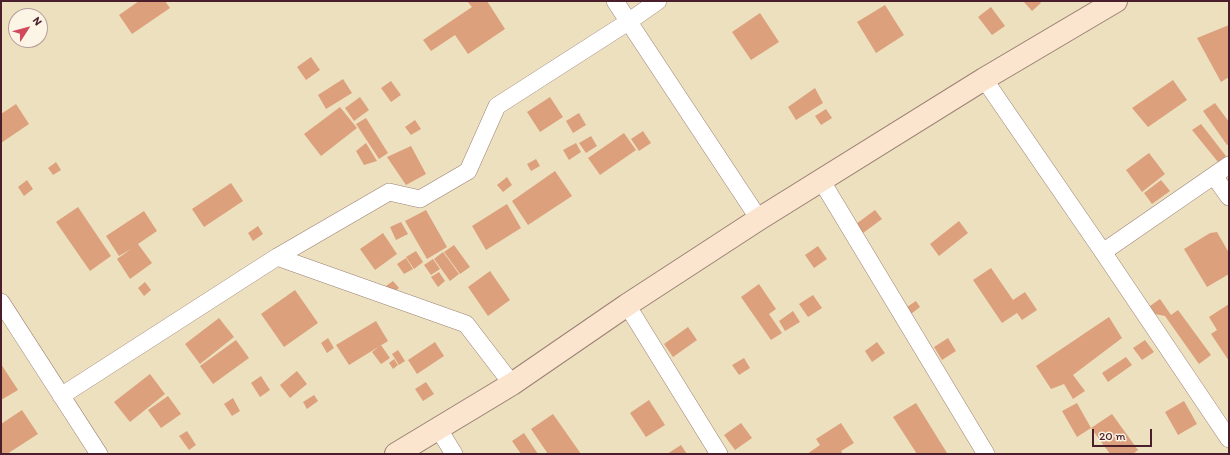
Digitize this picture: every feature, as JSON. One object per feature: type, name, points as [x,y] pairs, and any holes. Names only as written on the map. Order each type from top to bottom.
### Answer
[{"type":"street","points":[[615,1],[759,219]]},
{"type":"street","points":[[61,396],[277,257],[389,192],[420,199],[468,172],[497,106],[628,22],[658,1]]},
{"type":"street","points":[[396,454],[512,384],[627,305],[759,219],[984,79],[1116,1]]},
{"type":"street","points":[[984,79],[1229,437]]},
{"type":"street","points":[[1103,252],[1229,165]]},
{"type":"street","points":[[1214,176],[1229,197]]},
{"type":"street","points":[[822,180],[986,454]]},
{"type":"street","points":[[277,257],[466,324],[512,384]]},
{"type":"street","points":[[1,302],[99,454]]},
{"type":"street","points":[[627,305],[719,454]]},
{"type":"street","points":[[438,428],[454,454]]},
{"type":"building","points":[[139,1],[165,1],[170,8],[132,34],[119,15]]},
{"type":"building","points":[[467,1],[487,1],[505,29],[468,54],[455,35],[431,51],[423,40],[472,7]]},
{"type":"building","points":[[1023,1],[1039,1],[1041,3],[1032,11]]},
{"type":"building","points":[[885,5],[904,35],[876,53],[857,22]]},
{"type":"building","points":[[991,7],[1005,26],[992,35],[978,17]]},
{"type":"building","points":[[760,13],[779,42],[751,60],[732,32]]},
{"type":"building","points":[[1229,25],[1229,77],[1221,82],[1197,38]]},
{"type":"building","points":[[311,57],[320,70],[306,80],[297,67]]},
{"type":"building","points":[[343,79],[352,93],[326,109],[318,95]]},
{"type":"building","points":[[1173,80],[1187,100],[1148,127],[1132,108]]},
{"type":"building","points":[[391,81],[401,95],[391,102],[381,88]]},
{"type":"building","points":[[815,88],[823,103],[796,120],[788,107]]},
{"type":"building","points":[[360,97],[369,110],[354,121],[345,108]]},
{"type":"building","points":[[550,97],[563,117],[540,132],[527,112]]},
{"type":"building","points":[[1215,103],[1229,122],[1229,144],[1227,145],[1203,111]]},
{"type":"building","points":[[16,104],[29,124],[1,143],[1,114]]},
{"type":"building","points":[[340,107],[357,128],[321,156],[304,134]]},
{"type":"building","points":[[826,109],[832,118],[821,125],[815,116]]},
{"type":"building","points":[[579,113],[586,125],[573,133],[566,121]]},
{"type":"building","points":[[366,118],[388,153],[379,159],[356,124]]},
{"type":"building","points":[[415,120],[421,129],[411,135],[405,127]]},
{"type":"building","points":[[1201,124],[1226,156],[1218,162],[1192,130]]},
{"type":"building","points":[[643,131],[651,143],[639,151],[631,139]]},
{"type":"building","points":[[624,133],[636,150],[600,175],[588,158]]},
{"type":"building","points":[[591,136],[597,146],[586,153],[579,143]]},
{"type":"building","points":[[366,143],[377,161],[364,165],[356,151]]},
{"type":"building","points":[[576,143],[581,152],[569,160],[563,150]]},
{"type":"building","points":[[411,146],[426,174],[406,185],[387,157]]},
{"type":"building","points":[[1149,153],[1165,174],[1142,192],[1126,170]]},
{"type":"building","points":[[536,159],[540,166],[531,171],[527,164]]},
{"type":"building","points":[[56,162],[61,170],[53,175],[48,168]]},
{"type":"building","points":[[555,171],[572,196],[528,225],[512,201]]},
{"type":"building","points":[[507,177],[512,185],[503,192],[497,185]]},
{"type":"building","points":[[27,180],[33,189],[24,196],[18,187]]},
{"type":"building","points":[[1161,180],[1170,191],[1152,204],[1144,193]]},
{"type":"building","points":[[231,183],[243,201],[204,227],[192,209]]},
{"type":"building","points":[[507,204],[521,228],[486,250],[472,226]]},
{"type":"building","points":[[78,207],[111,256],[90,271],[56,222]]},
{"type":"building","points":[[426,210],[447,247],[427,259],[405,221]]},
{"type":"building","points":[[875,210],[882,219],[863,233],[856,224]]},
{"type":"building","points":[[144,211],[157,231],[138,244],[152,263],[130,279],[117,259],[131,249],[119,256],[106,236]]},
{"type":"building","points":[[959,221],[968,233],[939,256],[930,244]]},
{"type":"building","points":[[401,222],[408,234],[396,240],[390,227]]},
{"type":"building","points":[[258,226],[263,234],[253,241],[248,233]]},
{"type":"building","points":[[1217,232],[1229,253],[1229,274],[1207,287],[1184,249],[1210,233]]},
{"type":"building","points":[[383,233],[397,254],[375,270],[360,249]]},
{"type":"building","points":[[454,245],[470,267],[460,274],[444,252]]},
{"type":"building","points":[[818,246],[827,259],[814,268],[805,255]]},
{"type":"building","points":[[416,251],[423,262],[414,269],[406,257]]},
{"type":"building","points":[[443,252],[459,274],[450,281],[434,259]]},
{"type":"building","points":[[406,258],[413,269],[404,274],[397,264]]},
{"type":"building","points":[[433,259],[440,269],[431,275],[424,265]]},
{"type":"building","points":[[991,268],[1013,300],[1025,292],[1037,310],[1022,320],[1017,313],[1002,323],[973,280]]},
{"type":"building","points":[[490,271],[510,300],[488,316],[468,287]]},
{"type":"building","points":[[439,272],[445,281],[438,287],[431,277]]},
{"type":"building","points":[[393,281],[399,288],[391,294],[386,286]]},
{"type":"building","points":[[145,282],[151,290],[144,296],[138,288]]},
{"type":"building","points":[[759,284],[776,309],[769,314],[782,333],[771,340],[741,297]]},
{"type":"building","points":[[295,290],[318,323],[284,347],[261,314]]},
{"type":"building","points":[[813,295],[822,308],[808,317],[799,304]]},
{"type":"building","points":[[1160,299],[1171,315],[1178,310],[1211,355],[1199,364],[1165,316],[1155,314],[1150,306]]},
{"type":"building","points":[[916,301],[920,307],[911,314],[907,307]]},
{"type":"building","points":[[1229,304],[1229,361],[1211,334],[1217,330],[1209,317]]},
{"type":"building","points":[[793,311],[800,322],[785,331],[779,321]]},
{"type":"building","points":[[1109,317],[1122,338],[1073,375],[1085,391],[1073,399],[1064,384],[1051,389],[1036,366]]},
{"type":"building","points":[[219,318],[234,337],[200,364],[185,344]]},
{"type":"building","points":[[376,321],[388,341],[349,365],[336,345]]},
{"type":"building","points":[[688,327],[697,340],[673,357],[664,344]]},
{"type":"building","points":[[328,338],[334,348],[327,353],[321,343]]},
{"type":"building","points":[[948,338],[956,351],[942,360],[934,347]]},
{"type":"building","points":[[236,340],[249,358],[213,384],[200,366]]},
{"type":"building","points":[[1145,340],[1154,352],[1142,360],[1133,348]]},
{"type":"building","points":[[435,342],[444,356],[417,374],[408,360]]},
{"type":"building","points":[[877,342],[885,353],[872,362],[865,351]]},
{"type":"building","points":[[381,345],[390,358],[381,364],[372,352]]},
{"type":"building","points":[[398,350],[405,361],[399,365],[392,354]]},
{"type":"building","points":[[1126,357],[1132,365],[1108,382],[1102,373]]},
{"type":"building","points":[[744,358],[750,368],[739,375],[732,365]]},
{"type":"building","points":[[394,359],[398,365],[393,369],[389,363]]},
{"type":"building","points":[[1,364],[18,390],[1,400]]},
{"type":"building","points":[[297,371],[307,384],[290,398],[280,385]]},
{"type":"building","points":[[150,374],[165,394],[130,422],[114,402]]},
{"type":"building","points":[[261,376],[270,390],[260,397],[251,383]]},
{"type":"building","points":[[426,382],[434,394],[423,401],[415,389]]},
{"type":"building","points":[[314,395],[318,401],[307,409],[303,402]]},
{"type":"building","points":[[168,396],[181,414],[161,428],[148,410]]},
{"type":"building","points":[[233,398],[240,411],[232,416],[224,404]]},
{"type":"building","points":[[649,400],[665,425],[646,437],[630,413]]},
{"type":"building","points":[[1184,401],[1197,424],[1178,435],[1165,412]]},
{"type":"building","points":[[916,403],[947,453],[917,454],[893,417]]},
{"type":"building","points":[[1077,403],[1091,428],[1077,437],[1062,411]]},
{"type":"building","points":[[22,410],[38,434],[7,454],[1,454],[1,424]]},
{"type":"building","points":[[553,414],[581,454],[548,454],[531,429]]},
{"type":"building","points":[[1112,414],[1138,450],[1133,454],[1110,454],[1091,428]]},
{"type":"building","points":[[741,423],[752,438],[735,450],[724,435]]},
{"type":"building","points":[[841,423],[854,443],[841,451],[843,454],[807,454],[820,445],[816,439]]},
{"type":"building","points":[[187,431],[196,445],[189,450],[179,436]]},
{"type":"building","points":[[524,433],[538,454],[521,454],[512,441]]},
{"type":"building","points":[[681,445],[687,454],[667,454]]}]
